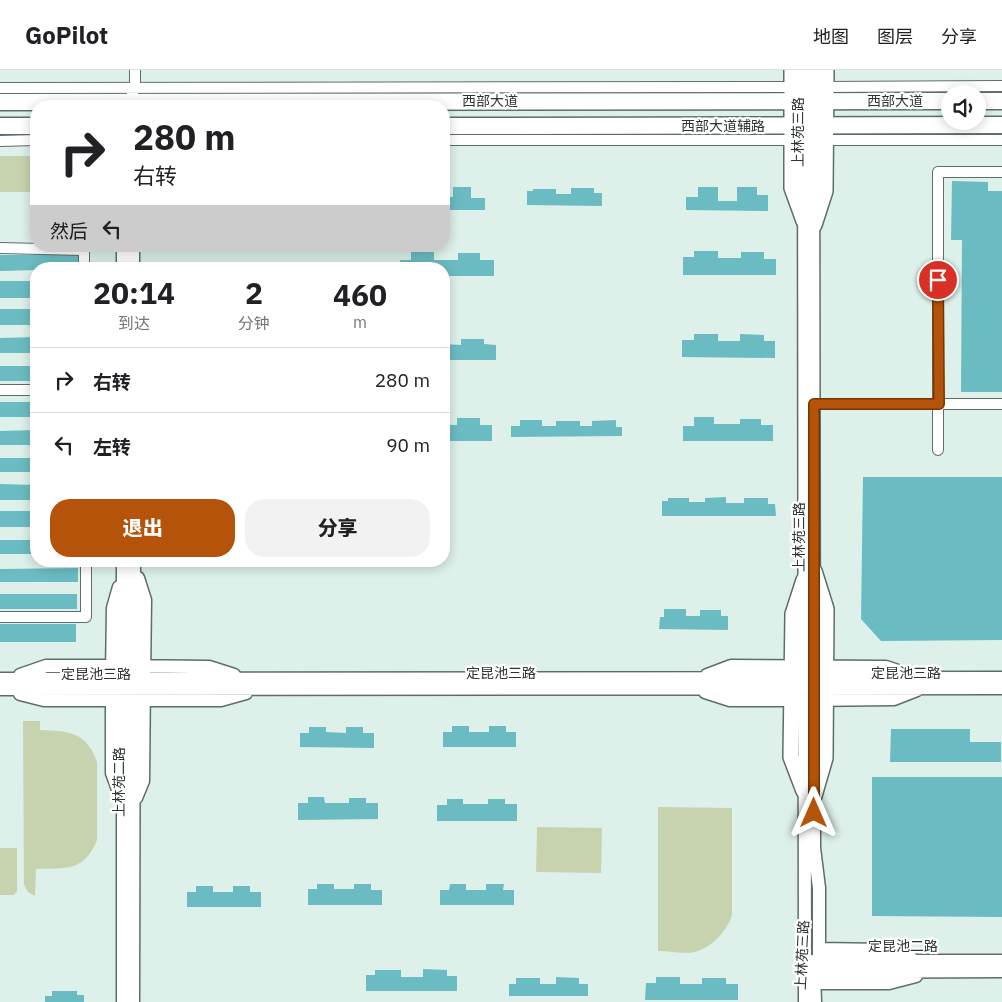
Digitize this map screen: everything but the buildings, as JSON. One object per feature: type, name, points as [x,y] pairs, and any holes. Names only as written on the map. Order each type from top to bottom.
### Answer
[{"type":"main road","points":[[792,70],[808,94],[809,133],[825,191],[809,223]]},
{"type":"main road","points":[[809,223],[792,188],[809,133],[808,94],[826,70]]},
{"type":"main road","name":"西部大道","points":[[227,100],[808,94],[941,101]]},
{"type":"main road","points":[[986,101],[1002,101]]},
{"type":"main road","name":"西部大道","points":[[0,102],[30,102]]},
{"type":"main road","name":"西部大道","points":[[450,126],[809,133],[1002,125]]},
{"type":"main road","points":[[0,126],[30,126]]},
{"type":"main road","points":[[809,575],[826,609],[792,757],[809,794]]},
{"type":"main road","points":[[809,575],[793,614],[825,758],[809,794]]},
{"type":"street","points":[[130,100],[135,70]]},
{"type":"street","name":"上林苑三路","points":[[804,70],[808,94]]},
{"type":"street","name":"上林苑三路","points":[[808,94],[813,70]]},
{"type":"street","points":[[808,94],[1002,86]]},
{"type":"street","points":[[0,88],[120,100]]},
{"type":"street","name":"西部大道辅路","points":[[450,140],[809,133],[1002,140]]},
{"type":"street","points":[[0,140],[30,140]]},
{"type":"street","points":[[938,450],[938,172],[1002,172]]},
{"type":"street","name":"上林苑三路","points":[[809,223],[809,575]]},
{"type":"street","points":[[0,248],[30,249]]},
{"type":"street","points":[[0,390],[30,390]]},
{"type":"street","points":[[809,404],[1002,404]]},
{"type":"street","points":[[0,617],[86,617],[86,567]]},
{"type":"street","name":"上林苑二路","points":[[128,567],[123,576],[128,683]]},
{"type":"street","name":"上林苑二路","points":[[123,1002],[128,804],[130,567]]},
{"type":"street","points":[[3,684],[46,666],[128,683],[112,773],[128,804]]},
{"type":"street","points":[[694,683],[731,666],[894,699],[920,683]]},
{"type":"street","name":"定昆池三路","points":[[3,684],[128,683],[244,679],[920,683],[1002,678]]},
{"type":"street","name":"定昆池三路","points":[[128,683],[259,688],[694,683]]},
{"type":"street","name":"定昆池三路","points":[[920,683],[1002,688]]},
{"type":"street","name":"上林苑三路","points":[[809,794],[814,1002]]},
{"type":"street","name":"上林苑三路","points":[[805,1002],[813,966],[809,794]]},
{"type":"street","name":"上林苑二路","points":[[128,804],[133,1002]]},
{"type":"street","name":"定昆池二路","points":[[813,966],[927,966],[1002,961]]},
{"type":"street","points":[[813,966],[889,983],[927,966]]},
{"type":"street","name":"定昆池二路","points":[[927,966],[1002,971]]},
{"type":"green space","points":[[0,156],[30,156],[30,192],[0,192]]},
{"type":"green space","points":[[23,721],[40,721],[40,730],[60,731],[76,735],[88,744],[97,762],[97,840],[92,850],[80,863],[65,868],[36,869],[35,896],[28,892],[24,885]]},
{"type":"green space","points":[[658,807],[732,808],[732,915],[727,927],[719,937],[698,951],[684,953],[658,951]]},
{"type":"green space","points":[[537,827],[602,828],[601,873],[536,872]]},
{"type":"green space","points":[[0,848],[17,848],[17,891],[14,895],[0,895]]},
{"type":"route","points":[[814,813],[814,404],[939,404],[938,280]]}]
